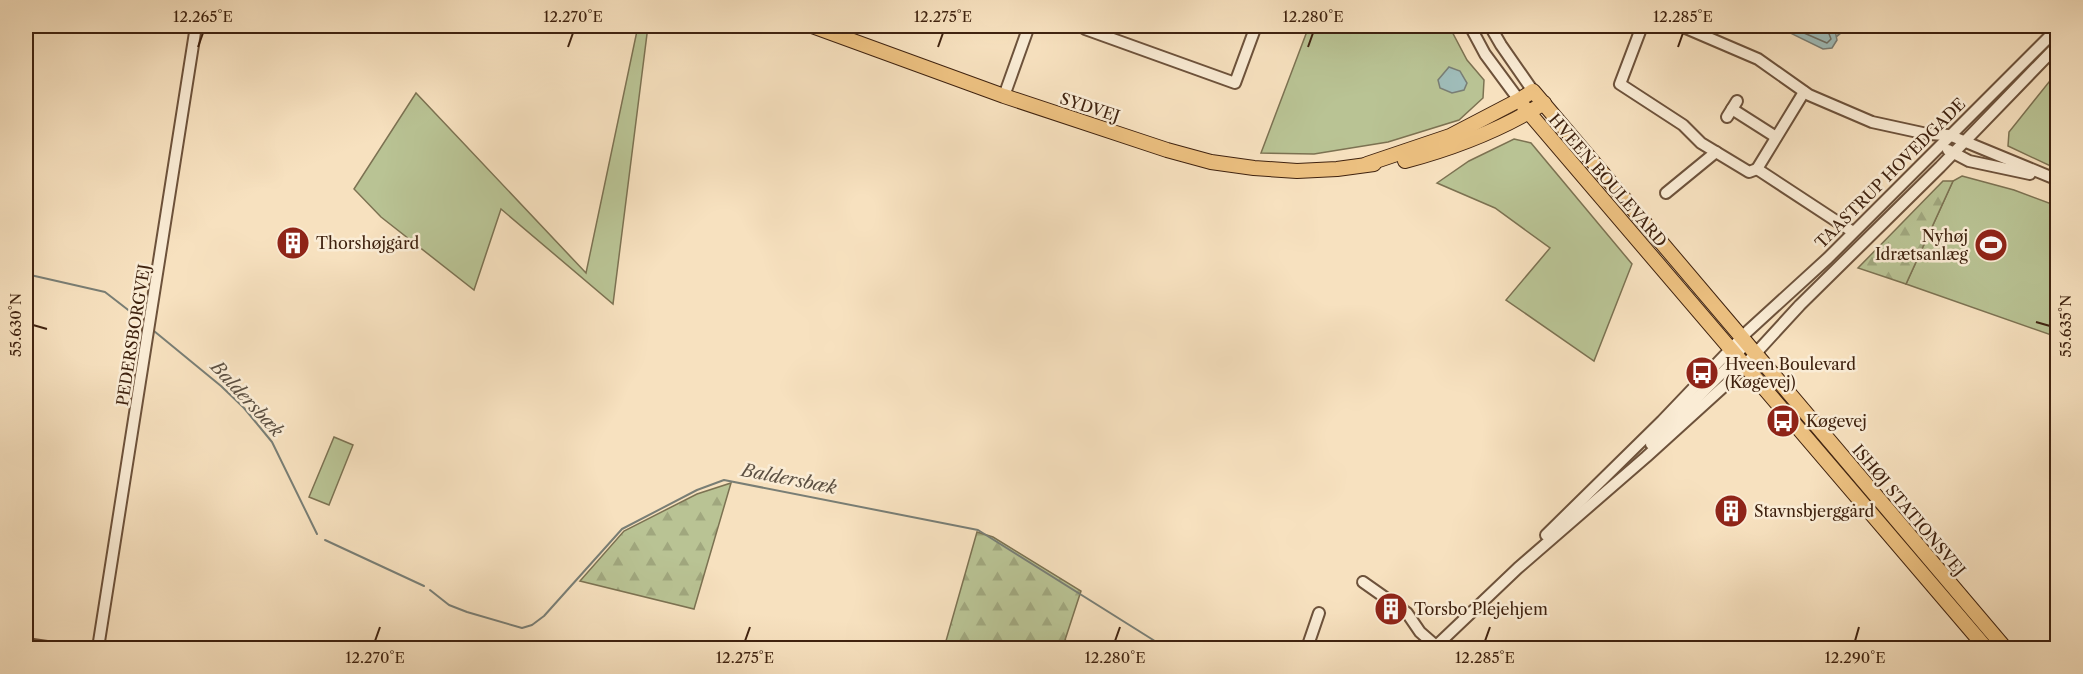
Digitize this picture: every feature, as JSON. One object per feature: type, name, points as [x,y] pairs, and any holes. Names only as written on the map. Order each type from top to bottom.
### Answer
[{"type":"main road","name":"SYDVEJ","points":[[812,26],[1004,96],[1167,150],[1211,162],[1254,168],[1297,171],[1337,169],[1367,164],[1392,164],[1437,152],[1502,127],[1544,103]]},
{"type":"main road","name":"SYDVEJ","points":[[1367,164],[1450,135],[1519,100],[1533,90]]},
{"type":"main road","name":"HVEEN BOULEVARD","points":[[1533,90],[1748,345]]},
{"type":"main road","name":"HVEEN BOULEVARD","points":[[1519,100],[1738,356]]},
{"type":"main road","name":"ISHØJ STATIONSVEJ","points":[[1748,345],[2005,648]]},
{"type":"main road","name":"ISHØJ STATIONSVEJ","points":[[1738,356],[1986,648]]},
{"type":"street","name":"PEDERSBORGVEJ","points":[[98,648],[196,26]]},
{"type":"street","points":[[1004,96],[1029,26]]},
{"type":"street","points":[[1086,26],[1085,29],[1235,83],[1256,26]]},
{"type":"street","name":"HVEEN BOULEVARD","points":[[1470,26],[1485,54],[1519,100]]},
{"type":"street","name":"HVEEN BOULEVARD","points":[[1490,26],[1533,90]]},
{"type":"street","points":[[1642,26],[1620,84],[1683,125],[1701,143],[1749,172],[1757,169],[1804,92]]},
{"type":"street","points":[[1681,26],[1758,59],[1804,92],[1872,122],[1927,134],[1949,135],[2057,180]]},
{"type":"street","name":"TAASTRUP HOVEDGADE","points":[[1748,345],[1853,232],[2058,28]]},
{"type":"street","name":"TAASTRUP HOVEDGADE","points":[[1748,345],[1820,285],[1953,154],[2058,45]]},
{"type":"street","points":[[1732,109],[1776,137]]},
{"type":"street","points":[[1927,134],[1953,154],[1969,161],[2057,180]]},
{"type":"street","points":[[1666,193],[1716,152]]},
{"type":"street","points":[[1757,169],[1853,232]]},
{"type":"street","points":[[1364,582],[1407,613],[1420,632],[1435,647],[1518,568],[1620,479],[1642,453],[1748,345]]},
{"type":"street","points":[[1738,356],[1743,358],[1748,345]]},
{"type":"street","points":[[1518,568],[1542,539],[1662,421],[1738,356]]},
{"type":"street","points":[[1307,648],[1319,613]]},
{"type":"street","points":[[26,644],[54,648]]},
{"type":"green space","points":[[638,26],[648,26],[613,304],[501,209],[474,290],[381,217],[354,189],[416,93],[586,273]]},
{"type":"green space","points":[[1309,26],[1449,26],[1467,60],[1484,80],[1483,98],[1459,120],[1388,142],[1314,154],[1261,153]]},
{"type":"green space","points":[[2057,72],[2058,169],[2008,146],[2009,132]]},
{"type":"green space","points":[[1514,139],[1531,143],[1632,264],[1594,361],[1506,300],[1550,248],[1495,208],[1437,183],[1469,161]]},
{"type":"green space","name":"Nyhøj Idrætsanlæg","points":[[1962,176],[2014,190],[2057,206],[2057,337],[1906,284],[1953,181]]},
{"type":"green space","points":[[1943,181],[1953,181],[1906,284],[1858,268]]},
{"type":"green space","points":[[334,437],[353,445],[329,505],[309,497]]},
{"type":"green space","points":[[731,483],[694,609],[580,581],[624,531],[697,494]]},
{"type":"green space","points":[[977,532],[993,537],[1081,591],[1065,640],[1079,648],[944,648]]},
{"type":"water","points":[[1776,26],[1827,26],[1835,30],[1837,40],[1832,48],[1823,49]]},
{"type":"water","points":[[1449,67],[1460,71],[1467,83],[1464,90],[1452,93],[1440,88],[1438,80]]},
{"type":"waterway","points":[[1837,36],[1849,26]]},
{"type":"waterway","name":"Baldersbæk","points":[[26,274],[105,292],[145,323]]},
{"type":"waterway","name":"Baldersbæk","points":[[154,331],[221,386],[244,408],[272,442],[317,534]]},
{"type":"waterway","name":"Baldersbæk","points":[[430,590],[449,605],[467,612],[522,628],[532,625],[544,616],[622,529],[697,490],[724,480],[978,530],[1166,648]]},
{"type":"waterway","name":"Baldersbæk","points":[[325,540],[424,586]]},
{"type":"place","name":"Thorshøjgård","points":[[293,243]]},
{"type":"place","name":"Nyhøj Idrætsanlæg","points":[[1991,245]]},
{"type":"place","name":"Hveen Boulevard (Køgevej)","points":[[1702,373]]},
{"type":"place","name":"Køgevej","points":[[1783,421]]},
{"type":"place","name":"Stavnsbjerggård","points":[[1731,511]]},
{"type":"place","name":"Torsbo Plejehjem","points":[[1391,609]]}]
